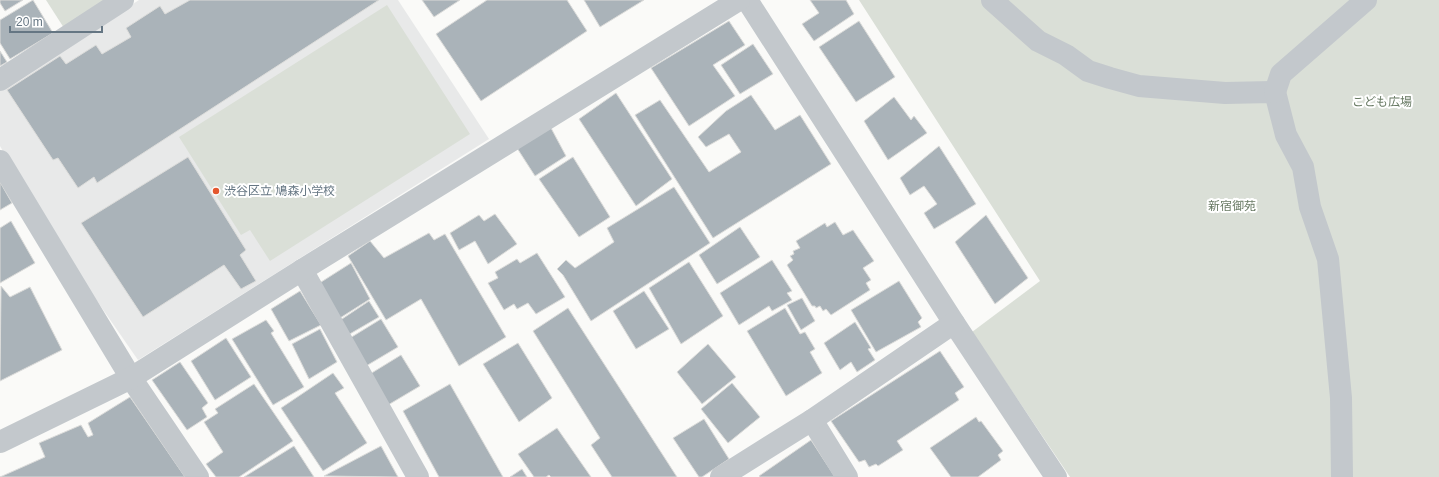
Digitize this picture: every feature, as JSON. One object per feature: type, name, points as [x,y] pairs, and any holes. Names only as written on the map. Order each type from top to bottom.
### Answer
[{"type":"street","points":[[0,80],[122,0]]},
{"type":"street","points":[[0,442],[131,378],[302,270],[739,0]]},
{"type":"street","points":[[747,0],[954,323],[1056,477]]},
{"type":"street","points":[[992,0],[1038,41],[1066,55],[1088,71],[1139,86],[1225,93],[1275,92]]},
{"type":"street","points":[[1342,477],[1341,398],[1328,259],[1310,207],[1303,167],[1286,135],[1275,92],[1281,74],[1366,0]]},
{"type":"street","points":[[0,161],[131,378],[198,477]]},
{"type":"street","points":[[302,270],[418,477]]},
{"type":"street","points":[[721,477],[812,420],[954,323]]},
{"type":"street","points":[[812,420],[847,477]]},
{"type":"shaded area","name":"渋谷区立 鳩森小学校","points":[[139,0],[398,0],[489,139],[138,360],[52,236],[0,146],[0,91]]},
{"type":"green space","points":[[46,0],[109,0],[64,28]]},
{"type":"green space","name":"新宿御苑","points":[[859,0],[1439,0],[1439,477],[1070,477],[972,332],[1040,281]]},
{"type":"green space","points":[[387,5],[470,134],[270,261],[250,230],[241,235],[179,137]]},
{"type":"building","points":[[0,0],[23,0],[5,11],[0,3]]},
{"type":"building","points":[[33,0],[53,33],[10,59],[0,43],[0,20]]},
{"type":"building","points":[[190,0],[379,0],[97,183],[94,177],[78,188],[58,158],[53,160],[7,90],[60,56],[66,64],[96,45],[102,54],[131,37],[126,28],[160,6],[165,14]]},
{"type":"building","points":[[422,0],[460,0],[434,17]]},
{"type":"building","points":[[487,0],[567,0],[587,31],[481,101],[436,34]]},
{"type":"building","points":[[584,0],[644,0],[600,27]]},
{"type":"building","points":[[810,0],[846,0],[854,14],[814,41],[802,24],[819,13]]},
{"type":"building","points":[[729,21],[745,45],[713,65],[735,96],[689,126],[651,68]]},
{"type":"building","points":[[859,21],[895,77],[856,102],[819,47]]},
{"type":"building","points":[[753,44],[773,74],[740,94],[721,65]]},
{"type":"building","points":[[0,51],[7,62],[0,66]]},
{"type":"building","points":[[616,93],[672,179],[636,206],[579,119]]},
{"type":"building","points":[[751,95],[775,130],[800,115],[831,164],[713,238],[635,115],[660,100],[709,172],[741,152],[729,134],[706,147],[698,137],[726,111]]},
{"type":"building","points":[[894,97],[911,120],[914,116],[927,133],[888,160],[864,121]]},
{"type":"building","points":[[551,128],[566,156],[535,176],[517,148]]},
{"type":"building","points":[[939,146],[976,204],[934,229],[924,213],[937,204],[924,186],[910,195],[900,178]]},
{"type":"building","points":[[188,157],[246,250],[240,255],[256,281],[241,289],[224,265],[143,317],[81,223]]},
{"type":"building","points":[[573,157],[610,217],[579,237],[539,179]]},
{"type":"building","points":[[0,182],[12,203],[0,210]]},
{"type":"building","points":[[674,187],[710,243],[591,321],[563,275],[557,269],[566,260],[575,268],[614,242],[607,228]]},
{"type":"building","points":[[495,214],[517,244],[488,264],[475,241],[459,250],[450,233],[479,215],[484,221]]},
{"type":"building","points":[[986,215],[1028,278],[995,304],[955,242]]},
{"type":"building","points":[[11,221],[35,263],[0,283],[0,228]]},
{"type":"building","points":[[835,222],[843,235],[853,230],[874,261],[863,268],[871,280],[866,283],[870,290],[831,315],[826,309],[823,311],[820,306],[816,308],[815,306],[812,306],[787,265],[793,260],[790,256],[794,254],[793,251],[800,248],[796,241],[825,223],[827,227]]},
{"type":"building","points":[[740,227],[760,257],[717,284],[699,255]]},
{"type":"building","points":[[429,233],[434,240],[445,234],[506,337],[459,366],[421,299],[386,320],[348,256],[370,241],[384,258]]},
{"type":"building","points":[[537,253],[565,297],[536,314],[528,303],[517,309],[514,304],[504,310],[488,283],[498,278],[495,272],[517,259],[520,263]]},
{"type":"building","points":[[772,260],[792,291],[787,293],[792,300],[772,311],[769,306],[739,325],[720,293]]},
{"type":"building","points":[[689,262],[723,316],[681,344],[649,288]]},
{"type":"building","points":[[351,263],[370,299],[340,318],[318,284]]},
{"type":"building","points":[[899,281],[922,318],[918,322],[921,327],[876,352],[851,310]]},
{"type":"building","points":[[1,286],[10,297],[30,287],[62,350],[0,381]]},
{"type":"building","points":[[300,291],[321,325],[289,341],[271,309]]},
{"type":"building","points":[[644,291],[669,329],[636,349],[613,311]]},
{"type":"building","points":[[802,298],[815,321],[801,330],[787,305]]},
{"type":"building","points":[[369,301],[379,317],[348,335],[339,321]]},
{"type":"building","points":[[568,308],[677,477],[612,477],[591,445],[600,438],[533,331]]},
{"type":"building","points":[[785,308],[800,334],[805,332],[815,349],[810,352],[822,373],[786,396],[747,331]]},
{"type":"building","points":[[381,319],[398,347],[366,366],[350,338]]},
{"type":"building","points":[[266,320],[274,331],[271,333],[304,387],[273,405],[232,339]]},
{"type":"building","points":[[855,322],[871,348],[868,349],[875,360],[857,372],[851,362],[840,370],[824,343]]},
{"type":"building","points":[[320,329],[337,362],[309,379],[292,344]]},
{"type":"building","points":[[226,338],[251,377],[215,400],[191,361]]},
{"type":"building","points":[[518,343],[552,398],[519,422],[483,364]]},
{"type":"building","points":[[708,344],[736,377],[702,404],[677,372]]},
{"type":"building","points":[[940,351],[964,387],[955,393],[959,400],[897,441],[903,450],[878,466],[876,464],[869,467],[865,460],[859,462],[831,421]]},
{"type":"building","points":[[401,355],[420,386],[388,405],[370,374]]},
{"type":"building","points":[[180,362],[208,403],[202,408],[207,417],[187,430],[152,380]]},
{"type":"building","points":[[333,373],[344,388],[335,393],[367,443],[323,471],[281,408]]},
{"type":"building","points":[[732,383],[760,417],[728,443],[701,409]]},
{"type":"building","points":[[254,384],[293,441],[239,477],[216,477],[206,464],[223,452],[204,422],[218,413],[215,409]]},
{"type":"building","points":[[450,384],[503,477],[439,477],[403,411]]},
{"type":"building","points":[[130,397],[185,477],[0,477],[45,457],[39,443],[81,425],[88,437],[93,435],[88,423]]},
{"type":"building","points":[[976,417],[979,422],[981,421],[1003,451],[998,455],[1001,460],[978,477],[951,477],[930,448]]},
{"type":"building","points":[[704,419],[729,459],[702,477],[699,477],[673,438]]},
{"type":"building","points":[[557,428],[591,477],[551,477],[549,475],[546,477],[534,477],[518,454]]},
{"type":"building","points":[[811,440],[835,477],[759,476]]},
{"type":"building","points":[[294,446],[314,477],[244,477]]},
{"type":"building","points":[[381,446],[398,477],[324,476]]},
{"type":"building","points":[[522,469],[527,477],[510,477]]},
{"type":"place","name":"渋谷区立 鳩森小学校","points":[[216,191]]},
{"type":"park label","name":"こども広場","points":[[1382,102]]}]
